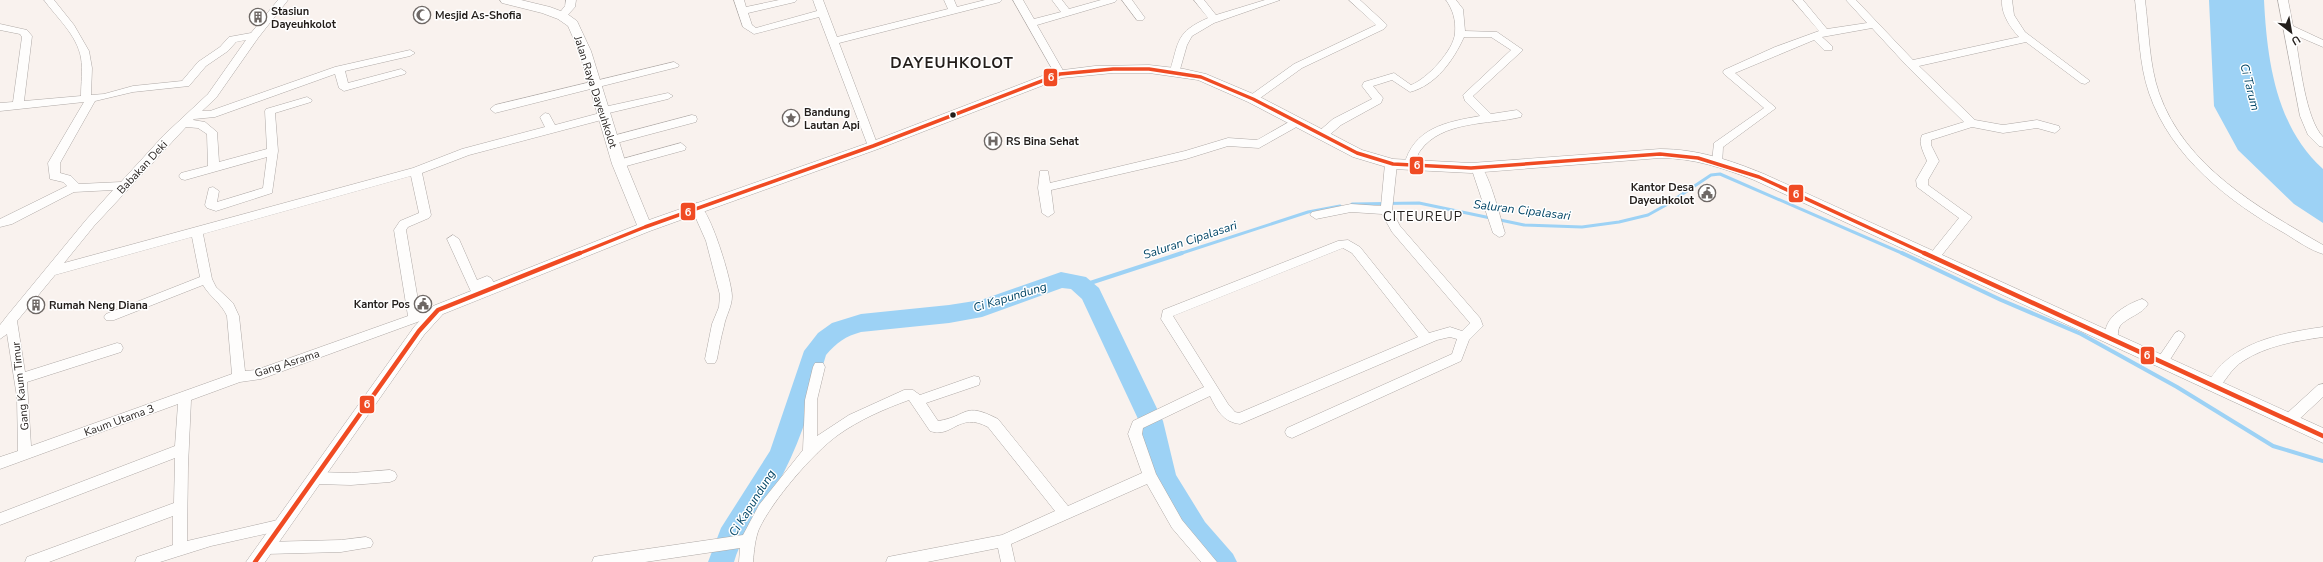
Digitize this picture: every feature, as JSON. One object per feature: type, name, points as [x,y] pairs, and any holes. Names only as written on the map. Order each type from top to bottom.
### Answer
[{"type":"main road","name":"Jalan Raya Dayeuhkolot","points":[[506,0],[562,16],[573,24],[579,36],[596,84],[619,164],[644,226]]},
{"type":"main road","points":[[255,562],[419,331],[438,310],[481,289],[644,226],[873,146],[1060,74],[1122,70],[1175,71],[1214,82],[1252,99],[1361,155],[1391,164],[1410,166],[1477,167],[1662,154],[1686,155],[1718,162],[1759,177],[2323,436]]},
{"type":"street","points":[[49,0],[84,49],[86,57],[89,98],[54,163],[54,176],[67,178],[76,187]]},
{"type":"street","name":"Babakan Deki","points":[[0,334],[90,223],[212,96],[254,36],[283,0]]},
{"type":"street","points":[[739,0],[748,27],[757,32],[822,13]]},
{"type":"street","points":[[743,11],[792,0]]},
{"type":"street","points":[[818,0],[873,146]]},
{"type":"street","points":[[949,0],[954,11]]},
{"type":"street","points":[[833,41],[997,0]]},
{"type":"street","points":[[1018,0],[1060,74]]},
{"type":"street","points":[[1057,0],[1066,12]]},
{"type":"street","points":[[1032,23],[1112,0]]},
{"type":"street","points":[[1127,0],[1140,18]]},
{"type":"street","points":[[1199,0],[1215,20]]},
{"type":"street","points":[[1252,99],[1298,66],[1381,28],[1382,25],[1354,0]]},
{"type":"street","points":[[1322,135],[1347,116],[1377,101],[1378,98],[1367,86],[1368,84],[1394,76],[1410,90],[1421,84],[1450,54],[1460,34],[1458,9],[1451,0]]},
{"type":"street","points":[[1798,0],[1821,34],[1828,48]]},
{"type":"street","points":[[1851,0],[1874,26],[1972,123]]},
{"type":"street","points":[[2007,0],[2006,4],[2011,18],[2021,33],[2085,81]]},
{"type":"street","points":[[2140,0],[2144,35],[2154,92],[2166,122],[2197,159],[2228,191],[2239,200],[2323,250]]},
{"type":"street","points":[[2283,0],[2304,116],[2312,132],[2323,143]]},
{"type":"street","points":[[562,16],[574,1]]},
{"type":"street","points":[[1175,71],[1183,41],[1190,31],[1215,20],[1269,1]]},
{"type":"street","points":[[1718,162],[1718,146],[1772,108],[1728,72],[1779,49],[1821,34],[1874,26]]},
{"type":"street","points":[[0,27],[23,32],[27,36],[18,105]]},
{"type":"street","points":[[2288,28],[2323,44]]},
{"type":"street","points":[[1460,34],[1493,34],[1518,50],[1468,95],[1469,98],[1489,119]]},
{"type":"street","points":[[0,107],[110,96],[142,88],[185,84],[202,64],[224,49],[233,38],[254,36]]},
{"type":"street","points":[[1912,64],[2028,38]]},
{"type":"street","points":[[188,120],[211,114],[320,71],[339,69],[410,52]]},
{"type":"street","points":[[495,109],[674,66]]},
{"type":"street","points":[[339,69],[344,88],[401,72]]},
{"type":"street","points":[[49,272],[196,230],[416,171],[466,152],[668,96]]},
{"type":"street","points":[[213,191],[211,204],[216,207],[268,190],[273,151],[270,111],[307,100]]},
{"type":"street","points":[[1410,166],[1412,153],[1435,133],[1447,127],[1517,114]]},
{"type":"street","points":[[545,117],[550,128],[553,129]]},
{"type":"street","points":[[612,140],[692,119]]},
{"type":"street","points":[[188,120],[201,125],[212,132],[214,168]]},
{"type":"street","points":[[1044,188],[1186,155],[1228,142],[1259,144],[1296,122]]},
{"type":"street","points":[[1934,257],[1966,217],[1924,187],[1922,180],[1933,161],[1924,140],[1929,136],[1972,123],[2003,129],[2037,124],[2055,129]]},
{"type":"street","points":[[619,164],[681,147]]},
{"type":"street","points":[[185,176],[273,151]]},
{"type":"street","points":[[1292,432],[1456,357],[1464,337],[1477,326],[1476,321],[1396,229],[1387,206],[1391,164]]},
{"type":"street","points":[[1477,167],[1496,224]]},
{"type":"street","points":[[415,318],[400,230],[404,224],[425,215],[416,171]]},
{"type":"street","points":[[1044,174],[1044,188],[1048,213]]},
{"type":"street","points":[[0,230],[4,222],[76,187],[124,186]]},
{"type":"street","points":[[1316,216],[1346,208],[1387,206]]},
{"type":"street","points":[[697,207],[712,241],[726,295],[725,307],[718,324],[711,359]]},
{"type":"street","name":"Gang Asrama","points":[[196,230],[206,279],[212,290],[230,306],[233,316],[239,377],[256,375],[438,310]]},
{"type":"street","points":[[453,239],[481,289]]},
{"type":"street","points":[[1427,339],[1356,250],[1348,244],[1342,244],[1167,313],[1167,319],[1229,416],[1234,419],[1240,419],[1427,339],[1443,332],[1464,337]]},
{"type":"street","points":[[110,317],[206,279]]},
{"type":"street","points":[[2112,338],[2112,326],[2124,314],[2142,304]]},
{"type":"street","name":"Gang Kaum Timur","points":[[12,319],[19,379],[23,397],[25,454]]},
{"type":"street","points":[[2213,385],[2227,366],[2248,352],[2277,341],[2323,332]]},
{"type":"street","points":[[2162,362],[2179,336]]},
{"type":"street","points":[[19,379],[117,348]]},
{"type":"street","points":[[810,453],[811,400],[819,367]]},
{"type":"street","name":"Kaum Utama 3","points":[[0,463],[239,377]]},
{"type":"street","points":[[917,401],[974,381]]},
{"type":"street","points":[[1210,562],[1177,524],[1150,476],[1135,434],[1138,425],[1145,420],[1212,389]]},
{"type":"street","points":[[2289,420],[2323,390]]},
{"type":"street","points":[[746,562],[744,541],[761,513],[823,439],[867,412],[909,394],[913,395],[934,426],[971,413],[979,415],[993,423],[1065,513]]},
{"type":"street","points":[[180,548],[181,450],[185,396]]},
{"type":"street","points":[[0,519],[181,450]]},
{"type":"street","points":[[316,478],[356,479],[390,476]]},
{"type":"street","points":[[893,562],[1003,541],[1150,476]]},
{"type":"street","points":[[32,562],[180,507]]},
{"type":"street","points":[[142,562],[180,548],[248,531],[282,525]]},
{"type":"street","points":[[599,562],[744,541]]},
{"type":"street","points":[[1003,541],[1008,562]]},
{"type":"street","points":[[266,548],[341,546],[366,543]]},
{"type":"water","name":"Ci Tarum","points":[[2209,0],[2264,0],[2265,23],[2272,69],[2284,113],[2294,133],[2307,152],[2323,169],[2323,223],[2294,204],[2238,150],[2214,106]]},
{"type":"waterway","name":"Saluran Cipalasari","points":[[1352,204],[1419,203],[1524,225],[1582,227],[1619,222],[1648,215],[1666,205],[1711,175],[1720,174],[1904,254]]},
{"type":"waterway","name":"Saluran Cipalasari","points":[[1179,254],[1308,212],[1340,206]]},
{"type":"waterway","name":"Saluran Cipalasari","points":[[1084,285],[1182,253]]},
{"type":"waterway","name":"Saluran Cipalasari","points":[[1902,253],[2001,300],[2081,334],[2177,387],[2273,446],[2323,461]]},
{"type":"waterway","name":"Ci Kapundung","points":[[721,562],[730,536],[768,478],[782,453],[788,439],[816,351],[826,339],[840,329],[861,323],[949,314],[982,308],[1061,280],[1078,282],[1091,294],[1151,421],[1164,476],[1196,530],[1224,562]]},
{"type":"transit line","name":"6","points":[[255,562],[419,331],[438,310],[645,227],[873,146],[1060,74],[1113,69],[1149,69],[1201,77],[1253,99],[1357,153],[1393,164],[1471,168],[1660,154],[1686,156],[1723,164],[1759,177],[2323,436]]},
{"type":"place","name":"Mesjid As-Shofia","points":[[422,15]]},
{"type":"place","name":"Stasiun Dayeuhkolot","points":[[258,17]]},
{"type":"place","name":"Bandung Lautan Api","points":[[791,118]]},
{"type":"place","name":"RS Bina Sehat","points":[[993,141]]},
{"type":"place","name":"Kantor Desa Dayeuhkolot","points":[[1707,193]]},
{"type":"place","name":"Kantor Pos","points":[[423,304]]},
{"type":"place","name":"Rumah Neng Diana","points":[[36,305]]},
{"type":"district","name":"DAYEUHKOLOT","points":[[952,63]]},
{"type":"district","name":"CITEUREUP","points":[[1423,216]]}]
